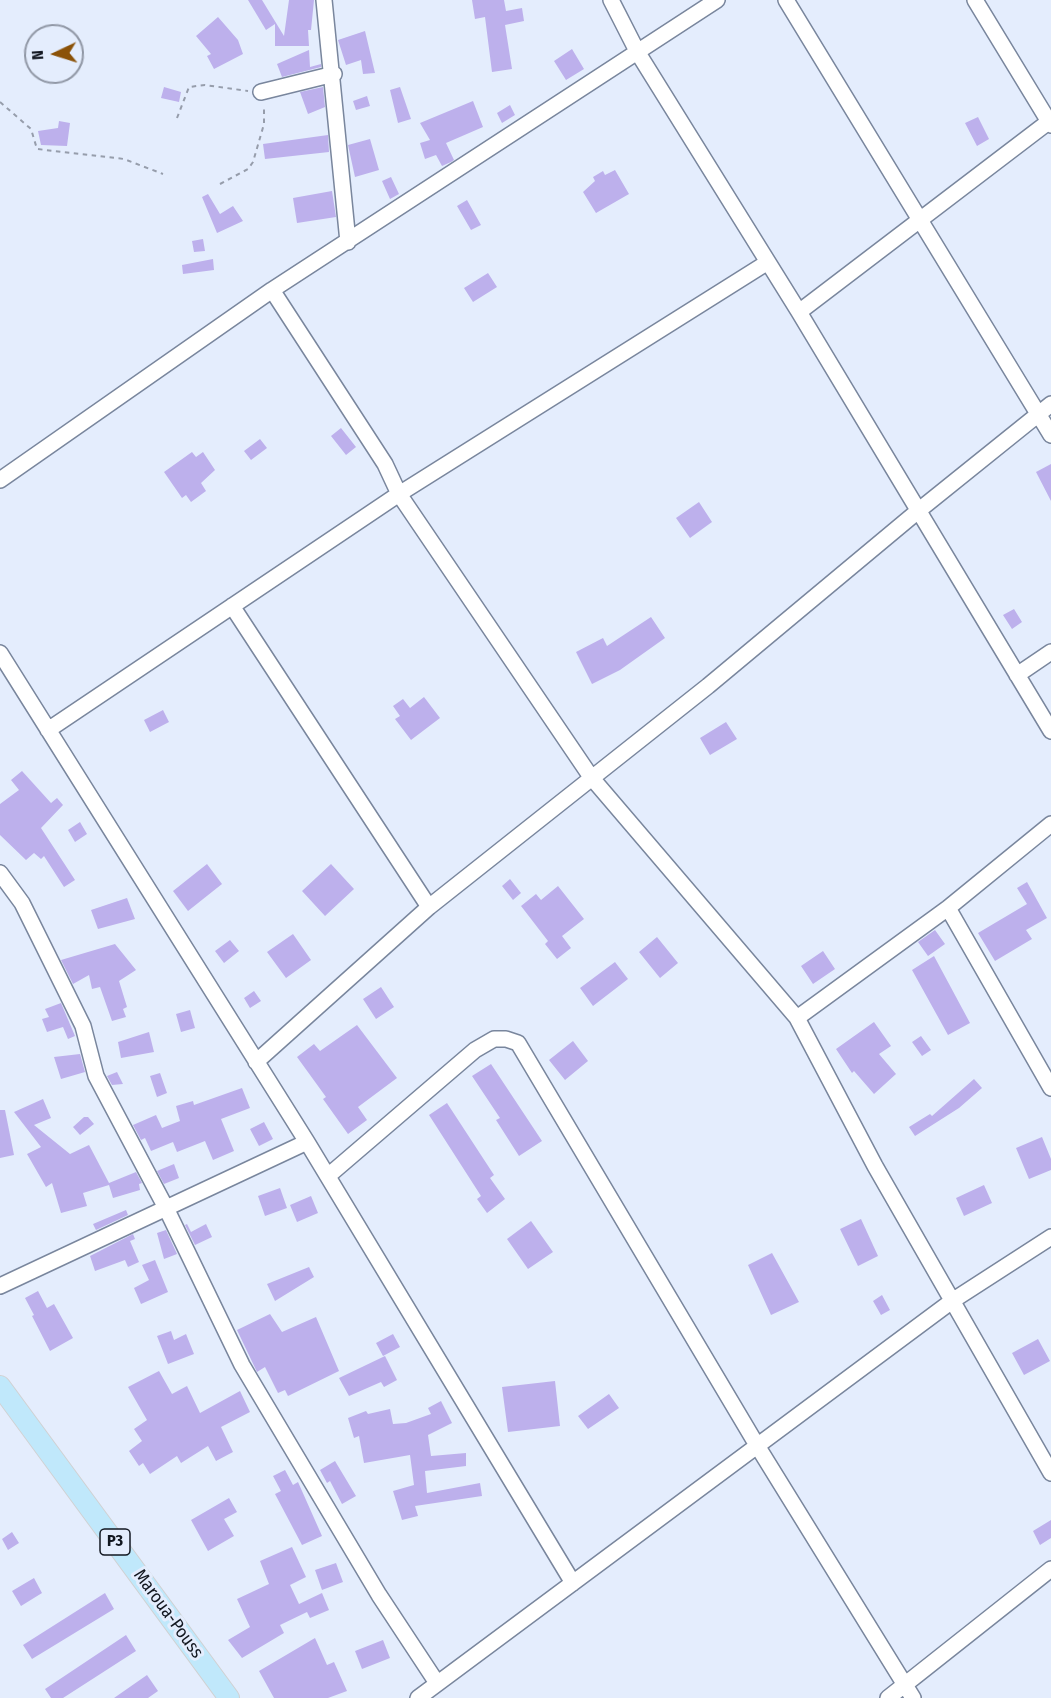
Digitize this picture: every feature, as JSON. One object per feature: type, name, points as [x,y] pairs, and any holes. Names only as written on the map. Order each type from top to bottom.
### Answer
[{"type":"main road","name":"Maroua-Pouss","points":[[0,1386],[229,1698]]},
{"type":"street","points":[[324,0],[334,74],[348,242]]},
{"type":"street","points":[[611,0],[638,53],[799,312],[1051,731]]},
{"type":"street","points":[[0,480],[272,290],[717,0]]},
{"type":"street","points":[[786,0],[1051,435]]},
{"type":"street","points":[[799,312],[1050,122],[975,0]]},
{"type":"street","points":[[261,92],[334,74]]},
{"type":"street","points":[[48,730],[399,494],[768,262]]},
{"type":"street","points":[[272,290],[385,464],[399,494],[591,777],[797,1018],[875,1166],[1051,1473]]},
{"type":"street","points":[[256,1062],[429,907],[708,686],[918,511],[1051,404]]},
{"type":"street","points":[[232,606],[429,907]]},
{"type":"street","points":[[1017,675],[1051,652]]},
{"type":"street","points":[[0,653],[307,1142],[573,1583]]},
{"type":"street","points":[[797,1018],[948,908],[1051,824]]},
{"type":"street","points":[[0,873],[22,903],[68,995],[83,1026],[96,1076],[166,1208],[242,1365],[379,1595],[437,1683]]},
{"type":"street","points":[[948,908],[1051,1088]]},
{"type":"street","points":[[327,1176],[475,1050],[494,1039],[506,1039],[518,1043],[758,1447],[910,1692]]},
{"type":"street","points":[[0,1286],[307,1142]]},
{"type":"street","points":[[418,1698],[952,1301],[1051,1237]]},
{"type":"street","points":[[888,1698],[910,1692],[1051,1569]]},
{"type":"path","points":[[177,118],[185,91],[189,87],[205,86],[261,92],[266,113],[254,162],[248,169],[220,184]]},
{"type":"path","points":[[0,102],[31,129],[37,149],[124,159],[162,174]]},
{"type":"building","points":[[248,0],[262,0],[284,36],[289,0],[314,0],[311,30],[308,30],[309,46],[275,46],[275,24],[266,30]]},
{"type":"building","points":[[472,0],[504,0],[506,11],[522,8],[524,21],[505,25],[512,69],[492,72],[485,17],[475,19]]},
{"type":"building","points":[[218,17],[238,40],[243,54],[214,69],[207,56],[211,54],[196,36]]},
{"type":"building","points":[[365,31],[375,73],[363,74],[361,60],[346,65],[338,40]]},
{"type":"building","points":[[572,49],[584,69],[566,80],[554,61]]},
{"type":"building","points":[[309,50],[310,67],[321,64],[321,67],[282,77],[277,64]]},
{"type":"building","points":[[164,87],[181,92],[179,102],[161,98]]},
{"type":"building","points":[[323,87],[325,107],[308,114],[300,92]]},
{"type":"building","points":[[400,87],[411,119],[398,123],[390,90]]},
{"type":"building","points":[[367,96],[370,106],[356,110],[353,101]]},
{"type":"building","points":[[473,101],[483,127],[446,143],[454,160],[451,162],[442,166],[436,155],[425,159],[420,143],[430,140],[420,123]]},
{"type":"building","points":[[510,105],[515,115],[502,123],[497,113]]},
{"type":"building","points":[[978,117],[989,139],[977,146],[965,123]]},
{"type":"building","points":[[59,121],[70,123],[67,146],[41,145],[38,131],[58,128]]},
{"type":"building","points":[[328,135],[329,152],[265,159],[263,144]]},
{"type":"building","points":[[370,139],[379,170],[355,177],[348,145]]},
{"type":"building","points":[[615,170],[629,194],[596,213],[583,192],[595,181],[593,177],[603,171],[605,175]]},
{"type":"building","points":[[391,177],[399,194],[390,199],[382,181]]},
{"type":"building","points":[[332,191],[336,217],[297,223],[293,198]]},
{"type":"building","points":[[208,194],[220,214],[233,206],[243,221],[217,233],[202,197]]},
{"type":"building","points":[[467,200],[481,225],[471,230],[457,206]]},
{"type":"building","points":[[203,239],[205,251],[194,252],[192,241]]},
{"type":"building","points":[[213,259],[214,270],[183,274],[182,265]]},
{"type":"building","points":[[488,273],[497,287],[473,302],[464,288]]},
{"type":"building","points":[[341,428],[356,447],[346,455],[331,436]]},
{"type":"building","points":[[260,439],[267,448],[251,460],[244,451]]},
{"type":"building","points":[[192,452],[196,457],[203,452],[215,470],[201,483],[206,491],[191,502],[186,495],[182,498],[164,472]]},
{"type":"building","points":[[1051,464],[1051,501],[1036,472]]},
{"type":"building","points":[[699,502],[712,522],[690,538],[676,518]]},
{"type":"building","points":[[1014,609],[1022,622],[1012,629],[1003,615]]},
{"type":"building","points":[[651,617],[665,638],[620,670],[592,684],[576,652],[603,638],[607,646]]},
{"type":"building","points":[[424,697],[440,718],[411,740],[395,719],[400,716],[393,706],[403,699],[410,708]]},
{"type":"building","points":[[163,710],[169,722],[150,732],[144,720]]},
{"type":"building","points":[[726,722],[737,739],[710,755],[700,738]]},
{"type":"building","points":[[22,771],[51,803],[57,798],[63,805],[41,828],[75,880],[64,887],[44,856],[41,859],[34,853],[26,860],[0,835],[0,804],[19,790],[11,780]]},
{"type":"building","points":[[80,822],[87,834],[75,842],[68,830]]},
{"type":"building","points":[[207,864],[222,884],[188,911],[173,891]]},
{"type":"building","points":[[331,864],[354,889],[325,916],[302,891]]},
{"type":"building","points":[[510,879],[521,893],[513,900],[502,886]]},
{"type":"building","points":[[1027,882],[1047,918],[1026,930],[1032,939],[995,961],[978,933],[1027,904],[1017,888]]},
{"type":"building","points":[[558,886],[584,919],[562,936],[571,948],[557,959],[545,944],[548,941],[521,906],[536,894],[541,900]]},
{"type":"building","points":[[127,898],[135,919],[98,929],[91,910]]},
{"type":"building","points":[[935,930],[945,944],[928,956],[918,942]]},
{"type":"building","points":[[293,934],[311,960],[286,978],[267,952]]},
{"type":"building","points":[[657,937],[678,963],[660,978],[639,952]]},
{"type":"building","points":[[230,940],[239,951],[224,963],[215,951]]},
{"type":"building","points":[[115,944],[136,970],[119,981],[127,1007],[123,1009],[126,1017],[112,1021],[100,987],[92,989],[89,975],[73,984],[61,960]]},
{"type":"building","points":[[823,951],[835,969],[813,984],[801,966]]},
{"type":"building","points":[[934,956],[970,1023],[948,1035],[912,970]]},
{"type":"building","points":[[615,962],[628,979],[593,1006],[580,988]]},
{"type":"building","points":[[381,987],[394,1007],[376,1019],[363,999]]},
{"type":"building","points":[[254,991],[261,1001],[250,1008],[244,998]]},
{"type":"building","points":[[61,1003],[75,1036],[68,1039],[63,1027],[47,1032],[42,1019],[49,1017],[45,1009]]},
{"type":"building","points":[[190,1010],[195,1028],[181,1032],[176,1014]]},
{"type":"building","points":[[874,1022],[891,1046],[879,1054],[896,1074],[874,1094],[854,1071],[852,1073],[836,1049]]},
{"type":"building","points":[[357,1025],[397,1078],[358,1107],[367,1120],[348,1134],[323,1099],[326,1097],[297,1057],[314,1044],[320,1051]]},
{"type":"building","points":[[149,1032],[154,1052],[121,1058],[118,1042]]},
{"type":"building","points":[[921,1036],[931,1050],[922,1056],[912,1042]]},
{"type":"building","points":[[573,1041],[588,1061],[565,1080],[549,1060]]},
{"type":"building","points":[[80,1054],[85,1072],[61,1079],[54,1057]]},
{"type":"building","points":[[491,1064],[542,1141],[519,1156],[496,1120],[500,1118],[472,1076]]},
{"type":"building","points":[[117,1072],[123,1084],[112,1085],[107,1076]]},
{"type":"building","points":[[160,1073],[167,1093],[157,1097],[150,1076]]},
{"type":"building","points":[[974,1079],[982,1088],[959,1108],[915,1136],[909,1127],[930,1114],[932,1116]]},
{"type":"building","points":[[242,1088],[250,1108],[221,1119],[234,1151],[213,1160],[205,1141],[177,1152],[173,1142],[151,1151],[145,1138],[141,1140],[133,1125],[156,1115],[162,1128],[180,1121],[176,1106],[193,1101],[194,1105]]},
{"type":"building","points":[[43,1099],[51,1118],[34,1125],[70,1154],[89,1145],[109,1183],[136,1172],[142,1183],[139,1184],[140,1190],[113,1198],[109,1185],[83,1193],[87,1206],[61,1213],[52,1183],[46,1187],[27,1154],[41,1147],[14,1112]]},
{"type":"building","points":[[447,1103],[494,1175],[490,1178],[505,1199],[487,1213],[477,1199],[481,1196],[429,1115]]},
{"type":"building","points":[[0,1110],[5,1110],[14,1155],[0,1158]]},
{"type":"building","points":[[84,1117],[88,1117],[94,1124],[80,1135],[73,1127]]},
{"type":"building","points":[[264,1122],[273,1139],[259,1146],[250,1129]]},
{"type":"building","points":[[1042,1137],[1051,1159],[1051,1170],[1029,1179],[1016,1148]]},
{"type":"building","points":[[174,1164],[179,1178],[164,1184],[157,1171]]},
{"type":"building","points":[[984,1185],[992,1203],[964,1216],[956,1198]]},
{"type":"building","points":[[280,1188],[287,1208],[265,1216],[258,1196]]},
{"type":"building","points":[[311,1196],[318,1213],[297,1222],[290,1205]]},
{"type":"building","points":[[126,1210],[128,1215],[96,1230],[93,1224]]},
{"type":"building","points":[[861,1219],[878,1256],[858,1266],[840,1229]]},
{"type":"building","points":[[531,1221],[553,1252],[528,1269],[507,1239]]},
{"type":"building","points":[[187,1224],[191,1232],[206,1224],[212,1237],[195,1245],[185,1225]]},
{"type":"building","points":[[166,1230],[177,1254],[164,1259],[157,1233]]},
{"type":"building","points":[[133,1234],[135,1239],[130,1241],[139,1262],[128,1267],[125,1260],[95,1271],[90,1256]]},
{"type":"building","points":[[772,1253],[799,1302],[771,1315],[748,1265]]},
{"type":"building","points":[[155,1260],[168,1292],[141,1304],[134,1288],[149,1280],[142,1265]]},
{"type":"building","points":[[309,1267],[314,1277],[275,1301],[267,1284]]},
{"type":"building","points":[[38,1291],[47,1308],[54,1304],[73,1338],[50,1351],[25,1298]]},
{"type":"building","points":[[882,1295],[890,1310],[881,1315],[873,1301]]},
{"type":"building","points":[[270,1314],[282,1332],[316,1317],[339,1371],[288,1396],[285,1390],[278,1393],[265,1367],[257,1372],[237,1330]]},
{"type":"building","points":[[171,1331],[174,1340],[186,1334],[194,1354],[168,1364],[157,1336]]},
{"type":"building","points":[[393,1334],[400,1347],[383,1356],[376,1343]]},
{"type":"building","points":[[1038,1339],[1050,1361],[1024,1375],[1012,1353]]},
{"type":"building","points":[[385,1356],[397,1380],[384,1387],[381,1382],[349,1396],[339,1378]]},
{"type":"building","points":[[159,1371],[172,1394],[187,1386],[200,1413],[240,1391],[250,1412],[221,1427],[233,1452],[216,1461],[208,1446],[181,1463],[177,1456],[150,1474],[143,1463],[139,1466],[129,1451],[142,1441],[134,1429],[147,1420],[128,1387]]},
{"type":"building","points":[[555,1381],[560,1426],[508,1432],[502,1387]]},
{"type":"building","points":[[609,1394],[619,1408],[588,1429],[578,1416]]},
{"type":"building","points":[[441,1401],[452,1423],[428,1435],[431,1456],[466,1453],[466,1466],[425,1471],[427,1493],[480,1483],[482,1496],[415,1506],[418,1516],[402,1520],[393,1491],[414,1485],[410,1455],[364,1463],[359,1436],[354,1438],[348,1418],[366,1411],[368,1414],[390,1409],[393,1424],[406,1423],[431,1414],[428,1408]]},
{"type":"building","points":[[335,1461],[356,1496],[342,1504],[330,1481],[327,1483],[320,1470]]},
{"type":"building","points":[[285,1470],[293,1485],[298,1482],[322,1536],[302,1545],[275,1494],[281,1491],[273,1476]]},
{"type":"building","points":[[229,1498],[237,1512],[224,1519],[234,1536],[208,1551],[191,1520]]},
{"type":"building","points":[[1051,1520],[1051,1538],[1040,1545],[1033,1531]]},
{"type":"building","points":[[12,1532],[19,1543],[8,1550],[2,1539]]},
{"type":"building","points":[[292,1547],[306,1577],[290,1585],[299,1604],[322,1593],[329,1610],[310,1618],[307,1612],[280,1625],[284,1633],[242,1658],[228,1640],[250,1627],[237,1599],[269,1584],[260,1561]]},
{"type":"building","points":[[336,1563],[343,1582],[322,1590],[315,1570]]},
{"type":"building","points":[[34,1578],[42,1593],[21,1606],[12,1591]]},
{"type":"building","points":[[105,1593],[114,1609],[32,1659],[23,1645]]},
{"type":"building","points":[[126,1635],[136,1651],[63,1698],[51,1698],[45,1689]]},
{"type":"building","points":[[315,1638],[327,1665],[334,1662],[347,1691],[328,1698],[274,1698],[259,1671]]},
{"type":"building","points":[[383,1640],[390,1658],[362,1669],[355,1651]]},
{"type":"building","points":[[147,1675],[158,1691],[148,1698],[114,1698]]}]
